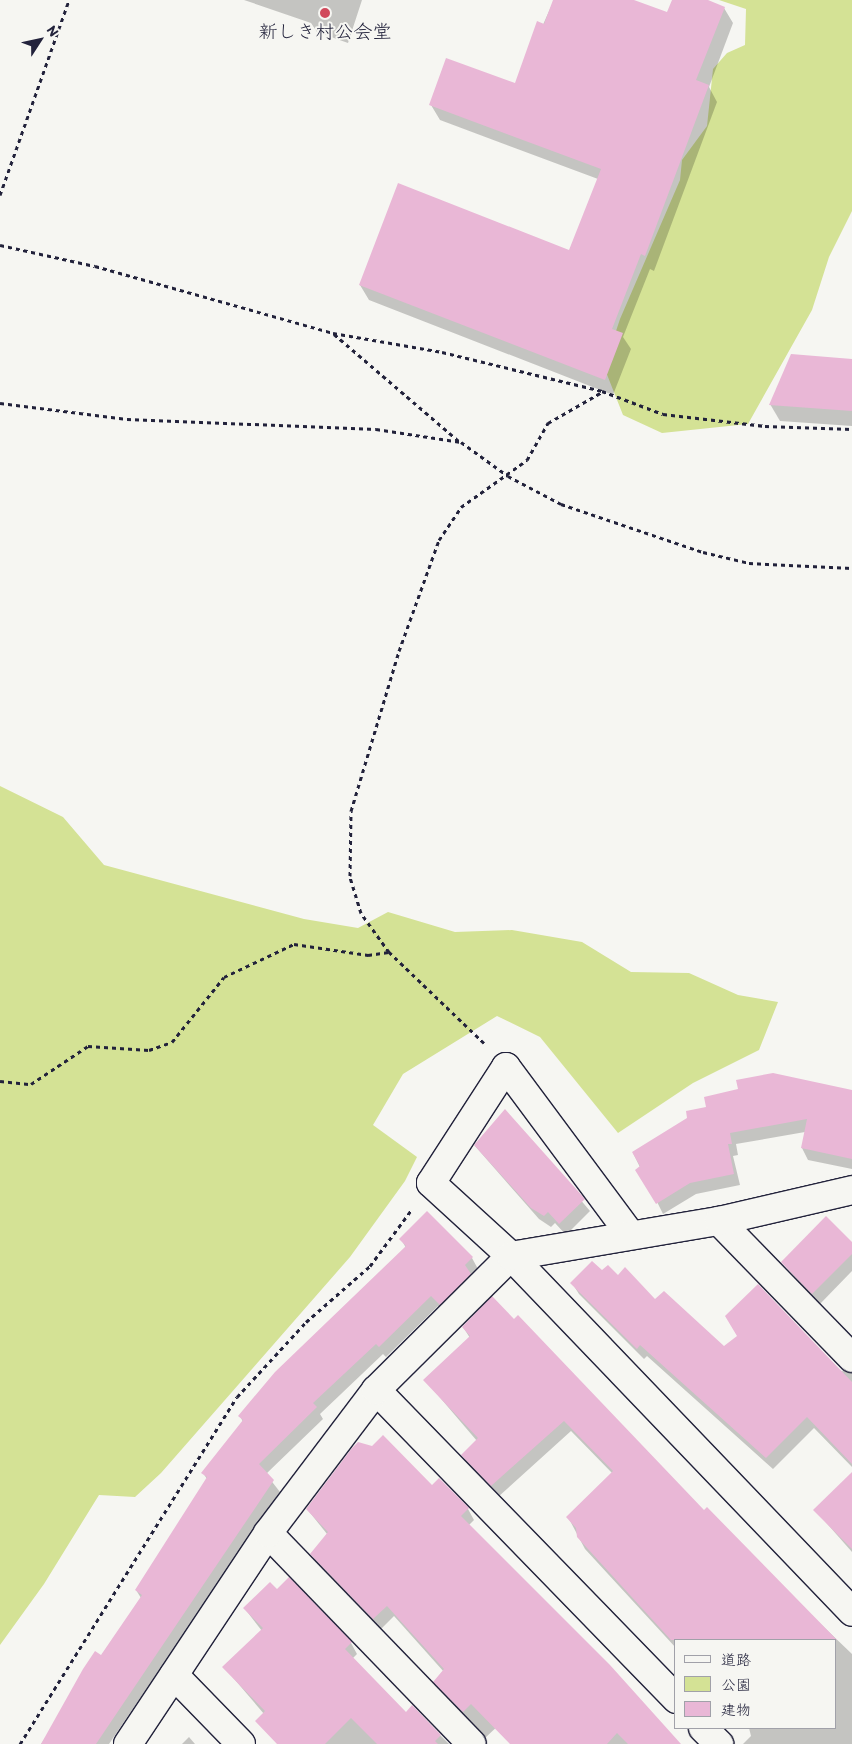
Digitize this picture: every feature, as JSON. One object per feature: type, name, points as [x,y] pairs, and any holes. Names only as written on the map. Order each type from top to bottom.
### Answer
[{"type":"street","points":[[630,1234],[506,1067],[431,1183],[511,1256],[852,1612]]},
{"type":"street","points":[[128,1744],[268,1534],[376,1390],[511,1256],[630,1234],[719,1221],[852,1190]]},
{"type":"street","points":[[719,1221],[852,1358]]},
{"type":"street","points":[[376,1390],[674,1697]]},
{"type":"street","points":[[268,1534],[472,1744]]},
{"type":"street","points":[[174,1675],[241,1744]]},
{"type":"street","points":[[704,1729],[719,1744]]},
{"type":"path","points":[[0,194],[69,0]]},
{"type":"path","points":[[0,245],[95,266],[333,333],[442,352],[602,391],[663,414],[765,426],[852,429]]},
{"type":"path","points":[[333,333],[461,442],[508,476],[560,504],[703,552],[749,563],[852,568]]},
{"type":"path","points":[[506,1067],[389,952],[361,913],[350,876],[351,812],[399,651],[440,540],[461,507],[508,476],[541,443],[548,423],[602,391]]},
{"type":"path","points":[[0,403],[127,419],[376,429],[461,442]]},
{"type":"path","points":[[0,1081],[31,1084],[88,1046],[149,1050],[172,1042],[224,977],[294,944],[368,955],[389,952]]},
{"type":"path","points":[[20,1744],[237,1397],[306,1322],[370,1266],[431,1183]]},
{"type":"green space","points":[[719,0],[852,0],[852,211],[829,257],[812,310],[748,424],[662,433],[623,415],[604,367],[620,319],[680,180],[682,160],[707,126],[713,69],[727,53],[745,45],[746,9]]},
{"type":"green space","points":[[0,786],[63,817],[104,865],[304,919],[358,928],[388,912],[455,932],[512,930],[582,942],[631,972],[689,973],[738,995],[778,1002],[759,1050],[693,1083],[618,1133],[540,1037],[497,1016],[403,1074],[373,1125],[417,1157],[405,1181],[350,1257],[161,1473],[135,1497],[99,1495],[44,1584],[0,1645]]},
{"type":"building","points":[[553,0],[634,0],[667,12],[672,0],[708,0],[725,7],[696,80],[709,85],[645,256],[641,254],[612,329],[623,333],[605,380],[359,285],[398,183],[569,250],[601,169],[429,105],[446,58],[515,83],[537,21],[544,24]]},
{"type":"building","points":[[791,354],[852,359],[852,411],[769,405]]},
{"type":"building","points":[[773,1073],[852,1090],[852,1159],[801,1148],[807,1119],[730,1133],[732,1144],[728,1144],[734,1174],[690,1183],[656,1204],[635,1170],[640,1166],[632,1152],[687,1118],[686,1111],[706,1107],[704,1097],[738,1089],[736,1080]]},
{"type":"building","points":[[505,1109],[585,1199],[559,1224],[548,1212],[544,1216],[531,1208],[474,1145]]},
{"type":"building","points":[[427,1211],[473,1257],[465,1265],[471,1274],[440,1305],[431,1296],[379,1347],[376,1344],[313,1403],[317,1407],[259,1464],[274,1480],[96,1744],[41,1744],[95,1651],[101,1655],[142,1595],[135,1590],[207,1477],[201,1473],[243,1420],[238,1416],[275,1372],[406,1246],[399,1239]]},
{"type":"building","points":[[826,1216],[852,1242],[852,1254],[812,1294],[781,1262]]},
{"type":"building","points":[[592,1261],[602,1270],[608,1265],[618,1275],[625,1267],[655,1299],[664,1291],[724,1346],[737,1336],[725,1316],[758,1284],[852,1382],[852,1464],[807,1417],[766,1458],[640,1345],[637,1349],[570,1283]]},
{"type":"building","points":[[492,1296],[514,1319],[518,1315],[704,1510],[707,1507],[836,1639],[671,1640],[577,1537],[576,1528],[566,1517],[613,1471],[564,1421],[491,1486],[461,1455],[478,1438],[423,1380],[470,1336],[462,1327]]},
{"type":"building","points":[[383,1435],[432,1485],[439,1478],[469,1508],[461,1516],[610,1665],[681,1744],[628,1744],[617,1733],[607,1744],[510,1744],[471,1704],[463,1712],[433,1682],[444,1669],[387,1606],[373,1619],[310,1554],[328,1532],[306,1509],[358,1442],[372,1446]]},
{"type":"building","points":[[852,1472],[852,1549],[813,1510]]},
{"type":"building","points":[[289,1577],[352,1642],[345,1649],[406,1712],[412,1705],[441,1735],[435,1741],[438,1744],[377,1744],[351,1718],[325,1744],[277,1744],[255,1721],[265,1711],[222,1667],[263,1628],[243,1608],[270,1582],[277,1589]]},
{"type":"place","name":"新しき村公会堂","points":[[325,13]]}]
